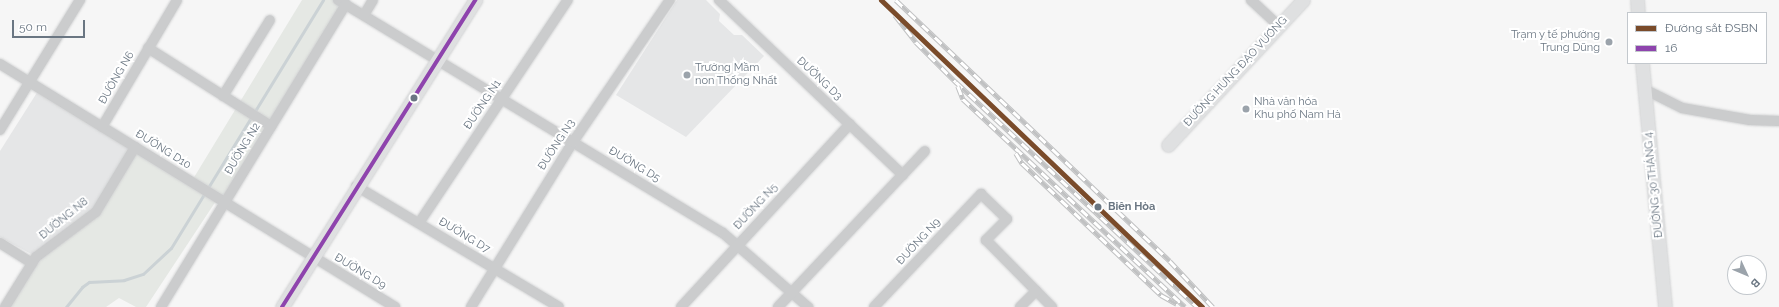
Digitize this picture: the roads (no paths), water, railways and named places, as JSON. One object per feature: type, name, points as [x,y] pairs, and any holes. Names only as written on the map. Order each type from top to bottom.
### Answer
[{"type":"main road","points":[[282,307],[356,186],[475,0]]},
{"type":"main road","name":"ĐƯỜNG HƯNG ĐẠO VƯƠNG","points":[[1168,145],[1303,0]]},
{"type":"main road","points":[[1637,0],[1638,12]]},
{"type":"main road","name":"ĐƯỜNG 30 THÁNG 4","points":[[1642,64],[1665,307]]},
{"type":"street","points":[[0,130],[80,0]]},
{"type":"street","name":"ĐƯỜNG N6","points":[[102,127],[177,0]]},
{"type":"street","points":[[364,15],[373,0]]},
{"type":"street","name":"ĐƯỜNG N1","points":[[419,223],[568,0]]},
{"type":"street","name":"ĐƯỜNG N3","points":[[471,307],[573,142],[670,0]]},
{"type":"street","name":"ĐƯỜNG D3","points":[[719,0],[903,175]]},
{"type":"street","points":[[1251,0],[1279,26]]},
{"type":"street","name":"ĐƯỜNG D5","points":[[342,2],[437,58],[738,244],[808,307]]},
{"type":"street","name":"ĐƯỜNG N2","points":[[161,307],[271,126],[342,2]]},
{"type":"street","points":[[223,96],[270,20]]},
{"type":"street","points":[[148,48],[271,126]]},
{"type":"street","name":"ĐƯỜNG D10","points":[[0,64],[225,202],[312,258]]},
{"type":"street","points":[[1644,89],[1682,108],[1750,120],[1779,120]]},
{"type":"street","name":"ĐƯỜNG N5","points":[[681,307],[850,124]]},
{"type":"street","name":"ĐƯỜNG N8","points":[[5,307],[36,257],[96,212],[135,147]]},
{"type":"street","points":[[778,307],[925,151]]},
{"type":"street","name":"ĐƯỜNG D7","points":[[356,186],[560,307]]},
{"type":"street","name":"ĐƯỜNG N9","points":[[874,307],[982,194],[1007,218],[986,240],[1036,291]]},
{"type":"street","points":[[0,243],[32,263]]},
{"type":"street","name":"ĐƯỜNG D9","points":[[312,258],[395,307]]},
{"type":"street","points":[[1020,307],[1036,291],[1052,307]]},
{"type":"waterway","points":[[66,307],[82,287],[89,282],[124,280],[143,274],[171,248],[323,0]]},
{"type":"railway","points":[[896,0],[1170,261],[1213,307]]},
{"type":"railway","points":[[895,15],[916,42],[956,82],[1197,307]]},
{"type":"railway","points":[[958,86],[963,99],[1185,307]]},
{"type":"railway","points":[[1016,153],[1022,163],[1161,295],[1177,304]]},
{"type":"rail line","name":"ĐSBN","points":[[881,0],[1202,307]]},
{"type":"place","name":"Trạm y tế phường Trung Dũng","points":[[1609,42]]},
{"type":"place","name":"Trường Mầm non Thống Nhất","points":[[687,75]]},
{"type":"place","name":"Nhà văn hóa Khu phố Nam Hà","points":[[1246,109]]},
{"type":"place","name":"Biên Hòa","points":[[1098,207]]}]
